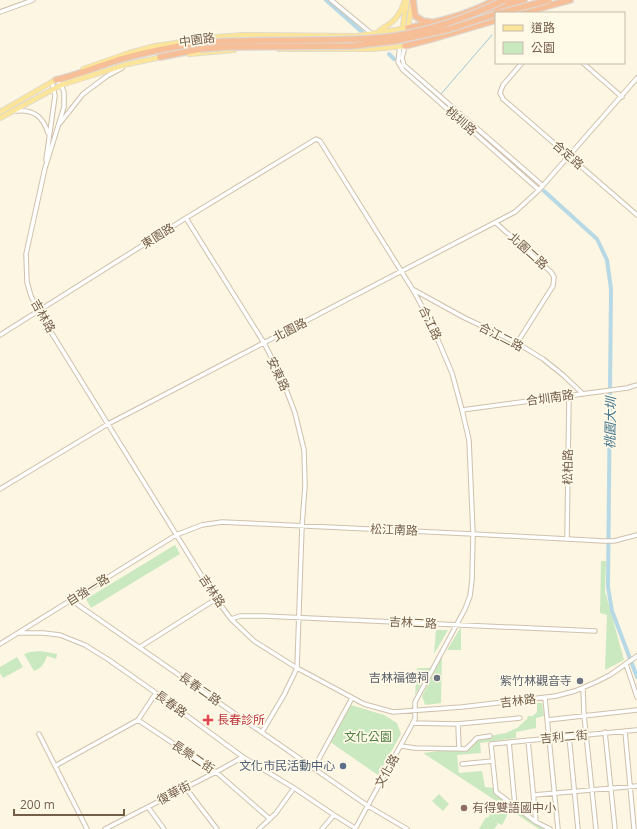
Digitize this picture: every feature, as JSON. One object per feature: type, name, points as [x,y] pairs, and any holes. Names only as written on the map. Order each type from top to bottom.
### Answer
[{"type":"highway","points":[[410,0],[418,18],[422,21],[440,21]]},
{"type":"highway","points":[[466,13],[495,0]]},
{"type":"highway","points":[[405,28],[440,21],[515,0]]},
{"type":"highway","points":[[502,12],[524,0]]},
{"type":"highway","points":[[504,12],[550,0]]},
{"type":"highway","points":[[526,12],[570,0]]},
{"type":"highway","points":[[404,38],[460,22],[504,3]]},
{"type":"highway","points":[[54,81],[149,52],[199,43],[229,41],[348,40],[394,36],[441,26],[504,3]]},
{"type":"highway","points":[[470,27],[495,15]]},
{"type":"highway","points":[[160,57],[200,49],[234,47],[351,46],[395,41],[495,15]]},
{"type":"highway","points":[[403,46],[495,20]]},
{"type":"main road","points":[[403,46],[410,0]]},
{"type":"main road","points":[[378,32],[398,16],[410,0]]},
{"type":"main road","name":"中園路","points":[[0,112],[54,81],[129,53],[156,46],[216,37],[244,35],[356,36],[405,28]]},
{"type":"main road","points":[[330,49],[404,38]]},
{"type":"main road","name":"中園路","points":[[0,118],[61,85],[128,64],[160,57],[216,50],[372,49],[403,46]]},
{"type":"street","points":[[0,12],[33,0]]},
{"type":"street","points":[[331,0],[371,33]]},
{"type":"street","name":"桃圳路","points":[[403,46],[402,58],[404,65],[542,185]]},
{"type":"street","name":"桃圳路","points":[[403,46],[398,62],[403,70],[539,190]]},
{"type":"street","points":[[58,126],[83,94],[107,76],[128,64]]},
{"type":"street","name":"合定路","points":[[521,64],[503,85],[500,93],[506,102],[637,216]]},
{"type":"street","points":[[584,64],[622,97]]},
{"type":"street","name":"北園路","points":[[0,489],[108,424],[515,212],[539,190],[622,97],[637,78]]},
{"type":"street","points":[[54,88],[54,81],[61,85]]},
{"type":"street","name":"吉林路","points":[[61,85],[65,99],[64,106],[45,168],[26,254],[27,282],[38,311],[216,599],[231,619],[254,641],[297,668],[364,704],[393,712],[462,707],[556,696],[583,688],[610,675],[637,656]]},
{"type":"street","name":"吉林路","points":[[45,168],[55,96],[54,88]]},
{"type":"street","points":[[12,111],[26,110],[41,117],[46,124],[49,136]]},
{"type":"street","name":"東園路","points":[[0,335],[186,218],[316,139]]},
{"type":"street","name":"合江路","points":[[316,139],[320,141],[413,290],[433,326],[452,373],[468,440],[473,534],[472,580],[470,596],[466,609],[456,625]]},
{"type":"street","name":"安東路","points":[[186,218],[264,343],[281,376],[295,413],[303,446],[305,486],[302,526],[300,618],[297,668]]},
{"type":"street","name":"北園二路","points":[[496,223],[552,272],[554,277],[553,286],[517,343]]},
{"type":"street","name":"合江二路","points":[[413,290],[463,317],[517,343],[543,359],[583,394]]},
{"type":"street","name":"合圳南路","points":[[462,410],[583,394],[637,385]]},
{"type":"street","name":"松柏路","points":[[567,539],[569,395]]},
{"type":"street","name":"松江南路","points":[[176,535],[202,525],[222,522],[606,541],[614,541],[637,535]]},
{"type":"street","name":"自強一路","points":[[0,644],[176,535]]},
{"type":"street","points":[[140,647],[216,599]]},
{"type":"street","name":"長春二路","points":[[71,600],[368,806],[407,829]]},
{"type":"street","name":"吉林二路","points":[[231,619],[240,616],[596,631]]},
{"type":"street","name":"文化路","points":[[355,829],[415,719],[415,702],[456,625]]},
{"type":"street","name":"長春路","points":[[17,633],[60,635],[85,645],[156,693],[243,756],[355,829]]},
{"type":"street","points":[[628,663],[637,697]]},
{"type":"street","points":[[262,732],[284,695],[297,668]]},
{"type":"street","points":[[583,688],[584,715],[596,829]]},
{"type":"street","points":[[55,766],[138,720],[156,693]]},
{"type":"street","points":[[314,768],[352,698]]},
{"type":"street","points":[[544,698],[558,829]]},
{"type":"street","points":[[547,720],[637,710]]},
{"type":"street","points":[[413,723],[458,724],[520,718]]},
{"type":"street","name":"長樂二街","points":[[138,720],[216,772],[270,819]]},
{"type":"street","points":[[458,724],[459,749]]},
{"type":"street","points":[[625,730],[629,787],[635,818],[634,829]]},
{"type":"street","name":"吉利二街","points":[[493,761],[491,744],[637,730]]},
{"type":"street","points":[[605,732],[615,829]]},
{"type":"street","points":[[39,734],[87,829]]},
{"type":"street","points":[[401,746],[466,749],[477,738],[490,736]]},
{"type":"street","points":[[569,736],[578,829]]},
{"type":"street","points":[[528,740],[536,822]]},
{"type":"street","points":[[508,742],[515,806]]},
{"type":"street","name":"復華街","points":[[105,829],[216,772],[243,756]]},
{"type":"street","points":[[462,764],[493,761],[496,792],[536,822],[550,829]]},
{"type":"street","points":[[534,795],[637,786]]},
{"type":"street","points":[[185,787],[217,829]]},
{"type":"street","points":[[259,829],[270,819],[294,788]]},
{"type":"street","points":[[148,807],[164,829]]},
{"type":"street","points":[[322,829],[334,815]]},
{"type":"green space","points":[[175,545],[180,554],[91,608],[86,599]]},
{"type":"green space","points":[[601,561],[606,561],[605,591],[624,660],[605,670],[607,615],[600,613]]},
{"type":"green space","points":[[461,627],[461,650],[447,650]]},
{"type":"green space","points":[[436,630],[448,630],[434,654]]},
{"type":"green space","points":[[41,651],[57,654],[56,659],[47,656],[39,669],[34,671],[24,654]]},
{"type":"green space","points":[[442,656],[441,703],[425,705],[422,696]]},
{"type":"green space","points":[[17,657],[23,667],[3,678],[0,673],[0,667]]},
{"type":"green space","points":[[417,668],[431,668],[415,695]]},
{"type":"green space","points":[[537,703],[542,703],[544,716],[536,718],[536,728],[516,732],[516,738],[480,743],[481,753],[457,755],[459,773],[482,771],[485,787],[494,788],[496,795],[532,821],[546,829],[539,829],[423,753],[468,749],[478,738],[506,733],[517,728],[527,719],[528,716],[533,716],[537,712]]},
{"type":"green space","name":"文化公園","points":[[351,705],[384,715],[397,723],[401,734],[378,775],[330,742]]},
{"type":"green space","points":[[439,794],[449,804],[443,811],[432,801]]},
{"type":"green space","points":[[496,804],[509,812],[502,825],[495,822],[498,824],[494,829],[479,829],[486,817],[488,818]]},
{"type":"waterway","name":"桃園大圳","points":[[326,0],[362,32]]},
{"type":"waterway","points":[[441,94],[492,35]]},
{"type":"waterway","name":"桃園大圳","points":[[389,54],[394,59]]},
{"type":"waterway","name":"桃園大圳","points":[[544,191],[597,239],[607,260],[611,289],[608,587],[612,611],[637,677]]},
{"type":"place","name":"吉林福德祠","points":[[437,678]]},
{"type":"place","name":"紫竹林觀音寺","points":[[580,681]]},
{"type":"place","name":"長春診所","points":[[208,720]]},
{"type":"place","name":"文化市民活動中心","points":[[343,766]]},
{"type":"place","name":"有得雙語國中小","points":[[464,808]]}]
